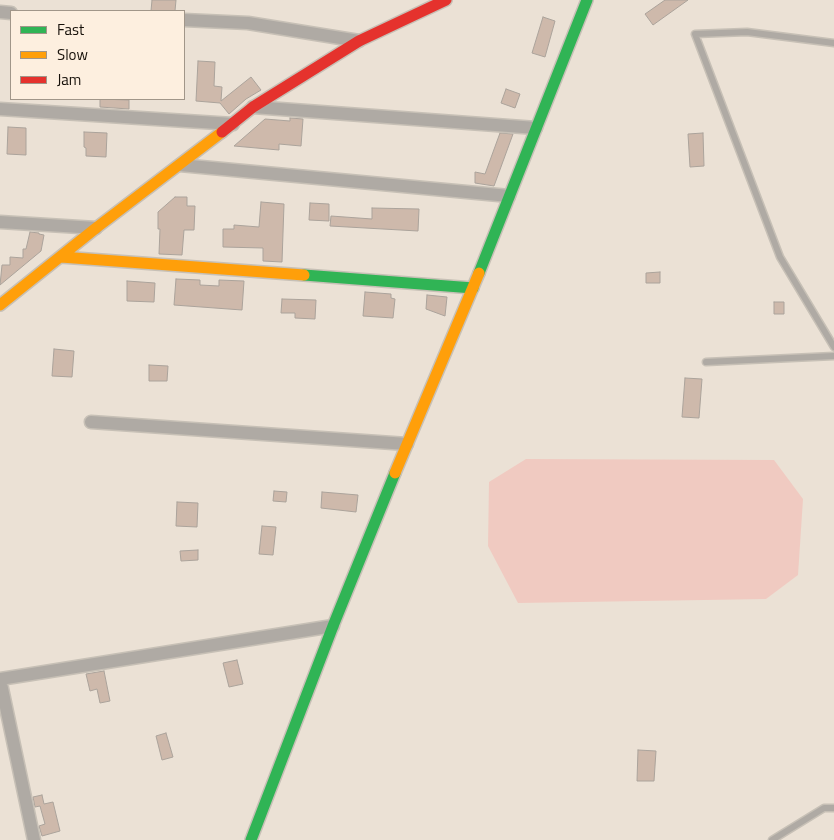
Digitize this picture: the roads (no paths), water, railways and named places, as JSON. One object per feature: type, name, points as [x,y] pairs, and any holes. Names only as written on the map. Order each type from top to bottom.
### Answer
[{"type":"street","points":[[0,306],[96,228],[253,107],[359,41],[446,0]]},
{"type":"street","points":[[251,840],[334,626],[407,444],[473,288],[587,0]]},
{"type":"street","points":[[185,20],[248,23],[359,41]]},
{"type":"street","points":[[253,107],[536,128]]},
{"type":"street","points":[[0,109],[233,124]]},
{"type":"street","points":[[180,165],[510,196]]},
{"type":"street","points":[[0,222],[96,228]]},
{"type":"street","points":[[61,257],[473,288]]},
{"type":"street","points":[[91,422],[407,444]]},
{"type":"street","points":[[34,840],[0,679],[334,626]]},
{"type":"lane","points":[[834,43],[747,32],[695,34],[780,257],[834,347]]},
{"type":"lane","points":[[706,362],[834,356]]},
{"type":"lane","points":[[772,840],[824,808],[834,808]]}]
